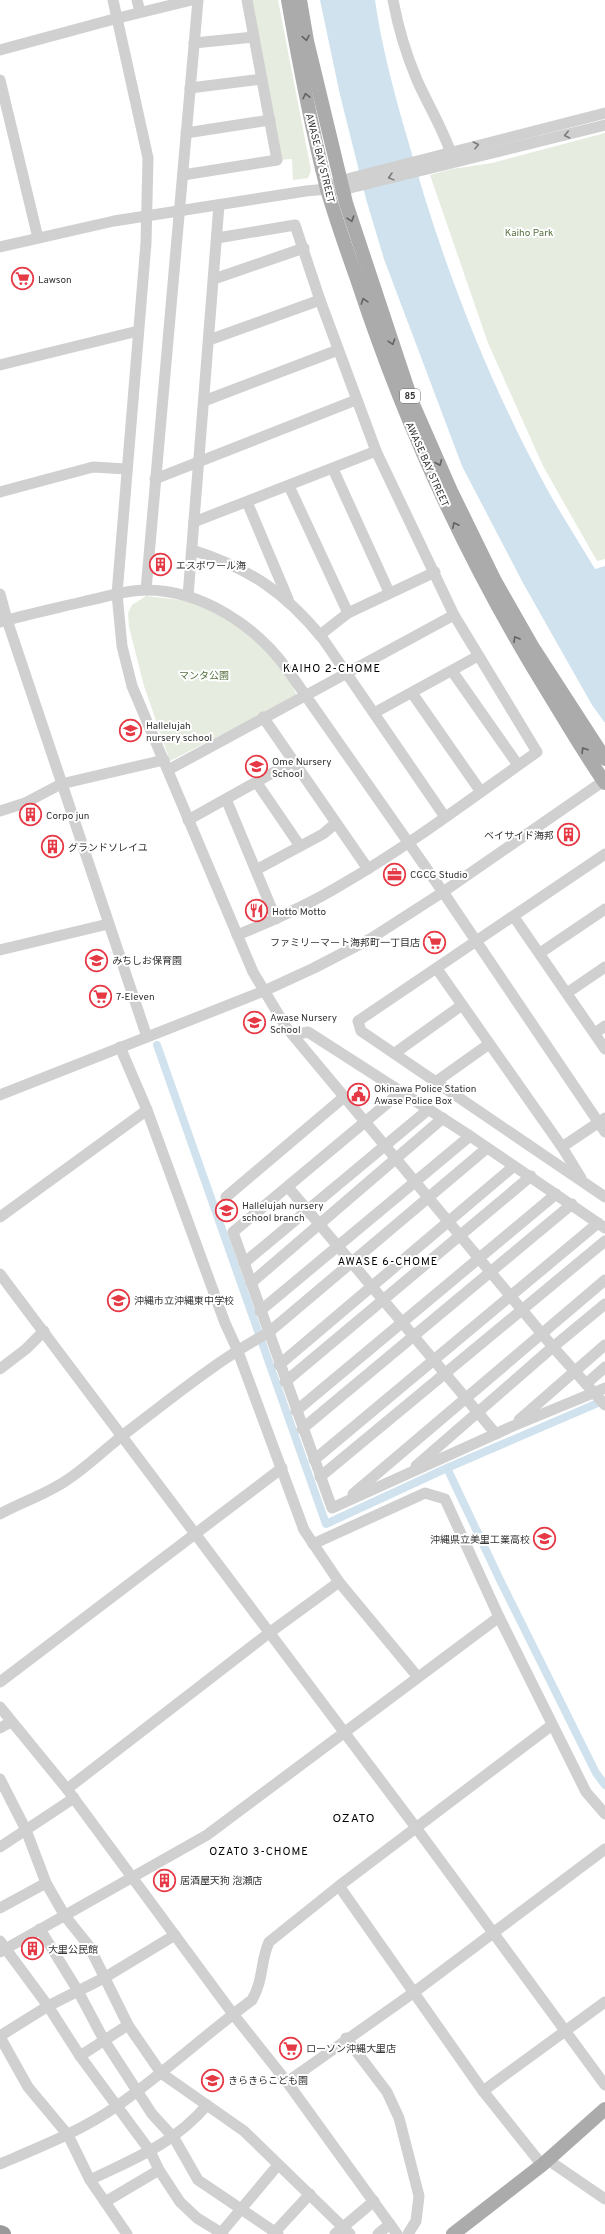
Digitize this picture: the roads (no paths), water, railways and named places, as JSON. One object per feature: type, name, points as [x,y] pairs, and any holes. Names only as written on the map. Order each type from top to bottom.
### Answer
[{"type":"main road","name":"AWASE BAY STREET","points":[[288,0],[302,76],[327,189],[366,308],[399,398],[441,496],[489,592],[604,781]]},
{"type":"main road","name":"AWASE BAY STREET","points":[[300,0],[307,41],[347,184],[412,402],[451,492],[495,581],[532,646],[605,758]]},
{"type":"main road","points":[[453,2234],[545,2162],[605,2110]]},
{"type":"street","points":[[113,0],[148,158],[146,243],[126,469],[117,594],[122,646],[132,686],[237,935],[264,991],[293,1035],[344,1097],[461,1234],[553,1347],[605,1405]]},
{"type":"street","points":[[137,0],[140,12]]},
{"type":"street","points":[[0,50],[173,2],[192,0]]},
{"type":"street","points":[[146,590],[198,0]]},
{"type":"street","points":[[183,175],[277,160],[247,0]]},
{"type":"street","points":[[393,0],[398,24],[417,80],[446,136],[452,156]]},
{"type":"street","points":[[194,43],[254,37]]},
{"type":"street","points":[[190,88],[262,79]]},
{"type":"street","points":[[0,80],[38,238]]},
{"type":"street","points":[[0,247],[146,216],[327,189],[605,113]]},
{"type":"street","points":[[186,133],[270,120]]},
{"type":"street","points":[[452,156],[605,125]]},
{"type":"street","points":[[188,596],[200,461],[219,205]]},
{"type":"street","points":[[217,238],[296,225],[320,300],[376,451],[435,572],[454,615],[537,752],[408,843],[335,889],[276,919],[237,935]]},
{"type":"street","points":[[214,279],[304,248]]},
{"type":"street","points":[[209,340],[320,300]]},
{"type":"street","points":[[0,364],[138,331]]},
{"type":"street","points":[[204,401],[338,350]]},
{"type":"street","points":[[155,479],[356,400]]},
{"type":"street","points":[[194,522],[376,451]]},
{"type":"street","points":[[0,492],[93,467],[126,469]]},
{"type":"street","points":[[333,469],[389,592]]},
{"type":"street","points":[[289,486],[348,613]]},
{"type":"street","points":[[247,502],[290,602]]},
{"type":"street","points":[[192,550],[230,563],[278,591],[290,602],[320,636],[445,817]]},
{"type":"street","points":[[320,636],[348,613],[389,592],[435,572]]},
{"type":"street","points":[[3,621],[117,594],[146,590],[188,596],[224,612],[261,638],[277,655],[603,1124],[562,1147]]},
{"type":"street","points":[[0,594],[3,621],[61,784],[147,1038]]},
{"type":"street","points":[[0,811],[26,803],[61,784],[166,765],[264,717],[304,694],[454,615]]},
{"type":"street","points":[[374,714],[478,656]]},
{"type":"street","points":[[452,671],[518,765]]},
{"type":"street","points":[[412,693],[481,792]]},
{"type":"street","points":[[264,717],[368,868]]},
{"type":"street","points":[[188,820],[257,783],[294,761]]},
{"type":"street","points":[[0,1095],[264,991],[314,968],[370,939],[442,892],[604,781]]},
{"type":"street","points":[[257,783],[300,846]]},
{"type":"street","points":[[226,799],[276,919]]},
{"type":"street","points":[[256,870],[323,834],[336,823]]},
{"type":"street","points":[[605,854],[476,943],[358,1021],[361,1031],[437,1081],[605,1197]]},
{"type":"street","points":[[540,953],[605,909]]},
{"type":"street","points":[[514,917],[605,1049]]},
{"type":"street","points":[[0,950],[108,924]]},
{"type":"street","points":[[567,993],[605,967]]},
{"type":"street","points":[[437,969],[488,1044],[562,1147],[583,1182]]},
{"type":"street","points":[[395,1053],[462,1005]]},
{"type":"street","points":[[595,1033],[605,1026]]},
{"type":"street","points":[[293,1035],[308,1032],[443,1118],[572,1204],[601,1226],[512,1296],[314,1460]]},
{"type":"street","points":[[437,1081],[488,1044]]},
{"type":"street","points":[[120,1047],[147,1110],[224,1323],[237,1349],[304,1530],[339,1582],[417,1676]]},
{"type":"street","points":[[402,1091],[233,1232],[279,1365],[332,1508],[513,1426],[605,1388]]},
{"type":"street","points":[[226,1197],[344,1097]]},
{"type":"street","points":[[244,1263],[429,1109]]},
{"type":"street","points":[[0,1217],[147,1110]]},
{"type":"street","points":[[251,1283],[443,1118]]},
{"type":"street","points":[[260,1311],[470,1136]]},
{"type":"street","points":[[0,1514],[32,1497],[52,1489],[68,1479],[121,1436],[237,1349],[268,1333],[487,1148]]},
{"type":"street","points":[[279,1365],[514,1166]]},
{"type":"street","points":[[286,1382],[384,1301],[530,1176]]},
{"type":"street","points":[[288,1187],[496,1434]]},
{"type":"street","points":[[296,1411],[556,1194]]},
{"type":"street","points":[[302,1429],[415,1337],[572,1204]]},
{"type":"street","points":[[320,1477],[605,1241]]},
{"type":"street","points":[[0,1274],[417,1829],[605,2085]]},
{"type":"street","points":[[342,1504],[465,1397],[605,1280]]},
{"type":"street","points":[[408,1473],[477,1412],[605,1304]]},
{"type":"street","points":[[0,1369],[26,1349],[44,1331]]},
{"type":"street","points":[[513,1426],[605,1345]]},
{"type":"street","points":[[586,1384],[605,1368]]},
{"type":"street","points":[[0,1682],[282,1468]]},
{"type":"street","points":[[313,1544],[425,1493],[445,1499],[498,1616],[586,1792],[604,1811]]},
{"type":"street","points":[[67,1789],[269,1633],[339,1582]]},
{"type":"street","points":[[278,2165],[239,2209],[222,2233],[197,2218],[180,2202],[159,2170],[150,2151],[80,2056],[48,2006],[2,1947],[65,1916],[207,1835],[498,1616]]},
{"type":"street","points":[[0,1707],[74,1798],[233,2014],[287,2082],[397,2234]]},
{"type":"street","points":[[0,1728],[11,1722]]},
{"type":"street","points":[[0,2164],[68,2135],[117,2106],[161,2073],[252,2000],[259,1987],[265,1950],[269,1942],[339,1886],[417,1829],[552,1725]]},
{"type":"street","points":[[0,1779],[26,1830],[46,1883],[65,1916],[89,1946],[128,2025],[161,2073],[244,2130],[278,2165],[310,2194],[343,2232],[374,2201]]},
{"type":"street","points":[[0,1847],[74,1798]]},
{"type":"street","points":[[287,2082],[346,2038],[413,1993],[605,1849]]},
{"type":"street","points":[[0,1908],[46,1883]]},
{"type":"street","points":[[339,1886],[483,2091],[545,2162],[605,2199]]},
{"type":"street","points":[[40,1929],[78,1991],[104,2040],[138,2089],[152,2114],[174,2138],[198,2180],[276,2233],[310,2194]]},
{"type":"street","points":[[127,2234],[90,2180],[68,2135],[28,2087],[0,2036],[48,2006],[104,1978],[175,1935]]},
{"type":"street","points":[[483,2091],[605,2002]]},
{"type":"street","points":[[80,2056],[128,2025]]},
{"type":"street","points":[[346,2038],[387,2092],[399,2118],[419,2196],[416,2221],[408,2234]]},
{"type":"street","points":[[90,2180],[174,2138],[195,2120],[207,2105]]},
{"type":"street","points":[[105,2202],[159,2170]]},
{"type":"street","points":[[378,2234],[390,2224]]},
{"type":"water","points":[[320,0],[375,0],[389,72],[422,189],[436,233],[468,321],[505,406],[547,489],[595,569],[605,566],[605,723],[592,705],[523,583],[462,466],[384,259],[366,199],[340,95]]},
{"type":"waterway","points":[[157,1045],[326,1524],[447,1468],[605,1400]]},
{"type":"waterway","points":[[447,1468],[501,1582],[596,1773],[605,1785]]},
{"type":"place","name":"Lawson","points":[[23,279]]},
{"type":"place","name":"エスポワール海","points":[[160,565]]},
{"type":"place","name":"Hallelujah nursery school","points":[[130,731]]},
{"type":"place","name":"Ome Nursery School","points":[[257,767]]},
{"type":"place","name":"Corpo jun","points":[[30,815]]},
{"type":"place","name":"ベイサイド海邦","points":[[569,835]]},
{"type":"place","name":"グランドソレイユ","points":[[52,847]]},
{"type":"place","name":"CGCG Studio","points":[[395,874]]},
{"type":"place","name":"Hotto Motto","points":[[256,911]]},
{"type":"place","name":"ファミリーマート海邦町一丁目店","points":[[435,942]]},
{"type":"place","name":"みちしお保育園","points":[[96,960]]},
{"type":"place","name":"7-Eleven","points":[[100,996]]},
{"type":"place","name":"Awase Nursery School","points":[[255,1023]]},
{"type":"place","name":"Okinawa Police Station Awase Police Box","points":[[358,1094]]},
{"type":"place","name":"Hallelujah nursery school branch","points":[[227,1211]]},
{"type":"place","name":"沖縄市立沖縄東中学校","points":[[119,1300]]},
{"type":"place","name":"沖縄県立美里工業高校","points":[[545,1539]]},
{"type":"place","name":"居酒屋天狗 泡瀬店","points":[[164,1880]]},
{"type":"place","name":"大里公民館","points":[[32,1949]]},
{"type":"place","name":"ローソン沖縄大里店","points":[[291,2048]]},
{"type":"place","name":"きらきらこども園","points":[[213,2080]]},
{"type":"district","name":"KAIHO 2-CHOME","points":[[332,668]]},
{"type":"district","name":"AWASE 6-CHOME","points":[[388,1261]]},
{"type":"district","name":"OZATO","points":[[354,1818]]},
{"type":"district","name":"OZATO 3-CHOME","points":[[259,1851]]},
{"type":"park label","name":"Kaiho Park","points":[[529,232]]},
{"type":"park label","name":"マンタ公園","points":[[204,675]]}]
